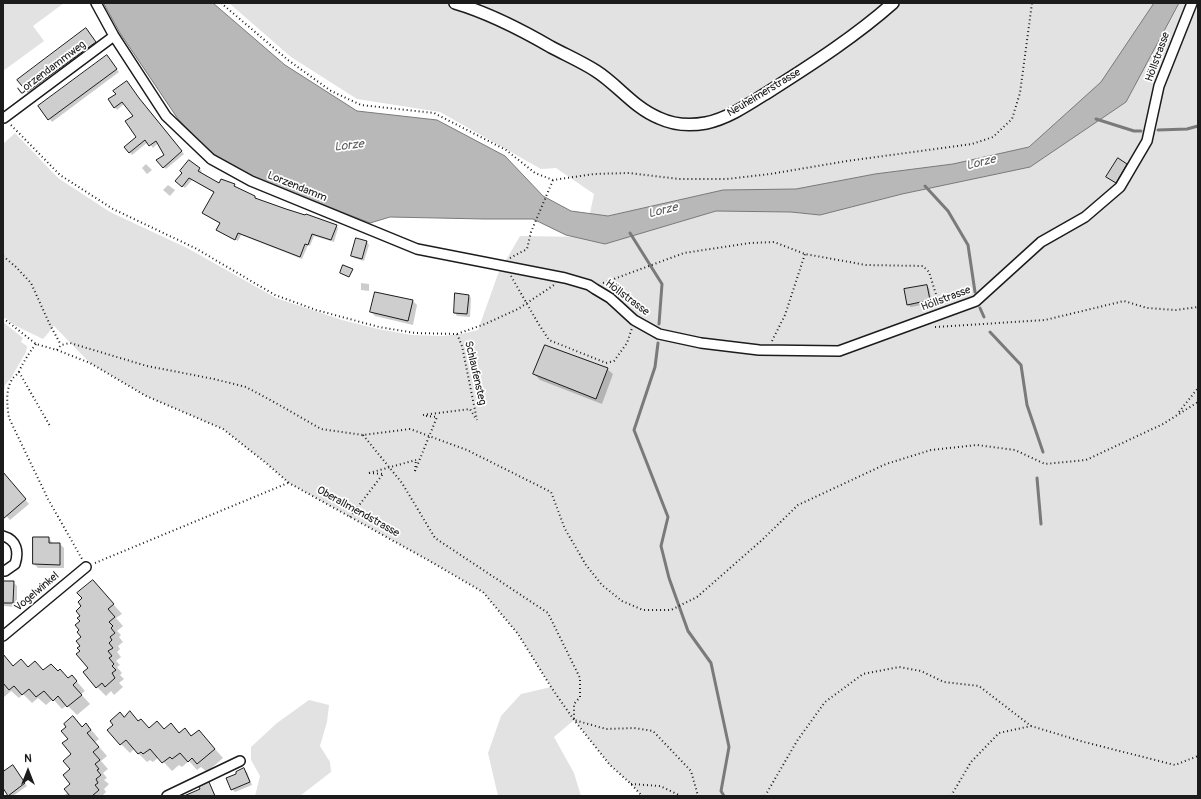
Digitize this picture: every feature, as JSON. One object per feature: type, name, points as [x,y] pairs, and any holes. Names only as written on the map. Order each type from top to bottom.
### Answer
[{"type":"street","name":"Lorzendamm","points":[[96,3],[114,36],[166,116],[210,159],[251,181],[417,249],[565,278]]},
{"type":"street","name":"Neuheimerstrasse","points":[[455,3],[493,16],[597,72],[643,110],[674,124],[690,125],[707,123],[723,117],[748,104],[792,77],[875,19],[893,3]]},
{"type":"street","name":"Höllstrasse","points":[[565,278],[589,285],[610,298],[634,320],[659,334],[701,343],[768,350],[839,351],[976,302],[1041,242],[1085,217],[1120,187],[1147,141],[1160,86],[1192,3]]},
{"type":"street","name":"Lorzendammweg","points":[[4,118],[114,36]]},
{"type":"street","points":[[3,536],[9,538],[15,545],[18,555],[15,564],[3,571]]},
{"type":"street","name":"Vogelwinkel","points":[[3,636],[86,567]]},
{"type":"street","points":[[167,796],[240,761]]},
{"type":"path","points":[[221,3],[288,60],[331,91],[361,104],[434,113],[506,150],[535,173],[553,180],[594,174],[629,174],[679,179],[726,178],[770,174],[847,161],[972,144],[993,137],[1012,119],[1020,93],[1032,3]]},
{"type":"path","points":[[4,118],[60,175],[113,209],[195,248],[276,295],[316,310],[379,327],[416,333],[457,334],[485,324],[518,309],[565,278]]},
{"type":"path","points":[[531,232],[553,180]]},
{"type":"path","points":[[595,289],[602,283],[684,253],[750,243],[774,242],[805,254],[866,265],[922,266],[929,272],[942,313]]},
{"type":"path","points":[[768,350],[784,315],[805,254]]},
{"type":"path","points":[[3,256],[31,283],[50,326],[61,345]]},
{"type":"path","points":[[929,327],[1045,320],[1124,301],[1147,308],[1176,310],[1198,307]]},
{"type":"path","points":[[527,303],[549,340],[606,363],[614,361],[627,343],[634,320]]},
{"type":"path","name":"Oberallmendstrasse","points":[[3,318],[36,344],[57,350],[90,363],[146,396],[223,429],[266,462],[289,483],[483,592],[518,634],[551,687],[574,720],[610,765],[642,796]]},
{"type":"path","name":"Schlaufensteg","points":[[350,517],[383,474],[369,473],[416,460],[415,471],[437,417],[423,415],[470,409],[477,420],[462,346],[457,334]]},
{"type":"path","points":[[57,350],[61,345],[70,343],[147,366],[246,387],[322,429],[363,434],[410,430],[467,450],[550,492],[565,529],[586,564],[602,585],[622,601],[643,610],[671,610],[697,597],[762,540],[798,505],[886,464],[932,450],[976,445],[1015,450],[1045,464],[1086,460],[1163,424],[1198,402]]},
{"type":"path","points":[[36,344],[25,358],[19,372],[13,379],[8,392],[9,418],[48,499],[86,567],[289,483]]},
{"type":"path","points":[[19,372],[50,426]]},
{"type":"path","points":[[1178,414],[1198,388]]},
{"type":"path","points":[[3,392],[8,392]]},
{"type":"path","points":[[363,434],[402,483],[435,538],[548,613],[580,678],[580,697],[574,704],[574,720],[606,729],[634,728],[653,732],[690,771],[698,796]]},
{"type":"path","points":[[765,796],[796,741],[825,702],[863,674],[898,667],[921,671],[944,682],[979,686],[1031,726],[1084,742],[1175,764],[1198,756]]},
{"type":"path","points":[[951,796],[972,762],[999,734],[1031,726]]},
{"type":"path","points":[[631,784],[660,786],[681,796]]},
{"type":"shaded area","points":[[3,3],[64,3],[33,26],[44,41],[3,71]]},
{"type":"shaded area","points":[[229,3],[1198,3],[1198,796],[642,796],[610,765],[574,720],[554,737],[574,773],[581,796],[498,796],[488,753],[501,716],[521,694],[551,687],[518,634],[483,592],[289,483],[223,429],[146,396],[90,363],[54,326],[43,339],[14,325],[3,316],[3,144],[15,133],[58,178],[110,212],[189,249],[276,298],[342,320],[378,329],[412,335],[442,336],[478,330],[498,274],[520,236],[585,237],[594,194],[556,168],[541,169],[440,112],[357,99],[291,57]]},
{"type":"shaded area","points":[[3,322],[23,338],[21,342],[27,346],[26,352],[11,378],[5,385],[3,396]]},
{"type":"shaded area","points":[[309,700],[329,705],[327,722],[320,746],[330,762],[331,772],[300,796],[255,796],[260,776],[251,760],[251,747],[277,723]]},
{"type":"water","name":"Lorze","points":[[104,3],[213,3],[285,65],[357,111],[437,120],[505,156],[543,196],[571,211],[608,216],[723,190],[796,189],[875,174],[953,164],[1029,147],[1101,82],[1154,3],[1179,3],[1126,102],[1030,167],[902,194],[820,215],[791,212],[716,211],[605,244],[566,235],[533,219],[390,217],[370,223],[250,176],[210,152],[178,119],[120,33]]},
{"type":"building","points":[[86,28],[96,42],[27,92],[17,80]]},
{"type":"building","points":[[107,55],[117,69],[48,120],[38,106]]},
{"type":"building","points":[[127,81],[182,151],[163,168],[156,160],[164,155],[156,141],[149,146],[145,140],[129,153],[124,147],[136,137],[125,121],[133,116],[122,102],[114,108],[108,99],[116,94],[113,91]]},
{"type":"building","points":[[1118,158],[1127,164],[1116,183],[1106,177]]},
{"type":"building","points":[[189,160],[200,168],[198,171],[219,183],[221,179],[235,184],[234,186],[255,196],[255,198],[337,225],[331,240],[312,234],[308,245],[305,244],[300,257],[238,233],[235,240],[216,230],[220,223],[202,213],[214,192],[189,178],[182,187],[175,181],[182,173],[180,171]]},
{"type":"building","points":[[356,238],[367,241],[362,259],[351,256]]},
{"type":"building","points":[[343,265],[353,269],[349,277],[340,273]]},
{"type":"building","points":[[927,285],[930,300],[907,305],[904,289]]},
{"type":"building","points":[[375,292],[413,300],[408,321],[370,312]]},
{"type":"building","points":[[455,293],[469,295],[467,314],[454,313]]},
{"type":"building","points":[[545,345],[608,368],[596,399],[533,374]]},
{"type":"building","points":[[3,472],[26,499],[3,519]]},
{"type":"building","points":[[33,537],[49,537],[49,543],[60,543],[60,565],[33,564]]},
{"type":"building","points":[[93,580],[114,604],[108,609],[115,617],[109,622],[113,626],[111,628],[115,633],[110,637],[112,640],[109,643],[113,648],[108,651],[112,656],[109,658],[114,664],[112,666],[116,670],[112,673],[115,678],[105,687],[102,683],[96,688],[83,672],[88,668],[76,654],[80,651],[77,648],[80,646],[76,641],[81,637],[77,632],[79,630],[75,625],[80,621],[77,618],[80,616],[76,611],[81,606],[78,602],[82,598],[77,593]]},
{"type":"building","points":[[3,581],[14,581],[13,603],[3,603]]},
{"type":"building","points":[[3,654],[13,666],[21,659],[28,667],[35,661],[43,670],[51,664],[58,671],[60,669],[68,678],[72,675],[77,681],[73,685],[82,695],[67,707],[58,696],[53,701],[44,691],[36,697],[29,689],[22,695],[14,686],[9,690],[3,683]]},
{"type":"building","points":[[130,711],[138,721],[141,719],[149,728],[157,721],[164,729],[171,723],[179,733],[185,728],[191,736],[199,730],[215,749],[197,764],[192,758],[188,762],[180,753],[172,759],[170,757],[162,763],[150,749],[143,754],[141,752],[138,754],[126,740],[120,745],[107,730],[113,725],[110,721],[120,712],[124,717]]},
{"type":"building","points":[[73,716],[82,727],[86,723],[91,730],[87,733],[99,747],[93,752],[100,760],[95,764],[101,775],[96,779],[98,783],[95,785],[99,790],[92,796],[70,796],[64,789],[70,784],[63,775],[70,769],[63,761],[71,754],[62,743],[68,739],[61,731],[66,727],[64,724]]},
{"type":"building","points":[[13,765],[25,783],[8,796],[3,788],[3,772]]},
{"type":"building","points":[[244,768],[250,782],[231,790],[226,778],[236,774],[236,772]]},
{"type":"building","points":[[209,782],[215,796],[184,796],[200,789],[199,787]]},
{"type":"waterway","points":[[1096,119],[1134,131],[1141,131]]},
{"type":"waterway","points":[[1158,130],[1187,129],[1198,126]]},
{"type":"waterway","points":[[925,186],[948,211],[968,245],[975,292]]},
{"type":"waterway","points":[[630,233],[662,284],[659,324]]},
{"type":"waterway","points":[[980,308],[984,317]]},
{"type":"waterway","points":[[990,332],[1021,365],[1027,405],[1043,452]]},
{"type":"waterway","points":[[658,343],[655,367],[634,430],[668,517],[661,546],[669,578],[688,631],[711,663],[729,747],[721,791],[724,796]]},
{"type":"waterway","points":[[1037,478],[1041,524]]}]
